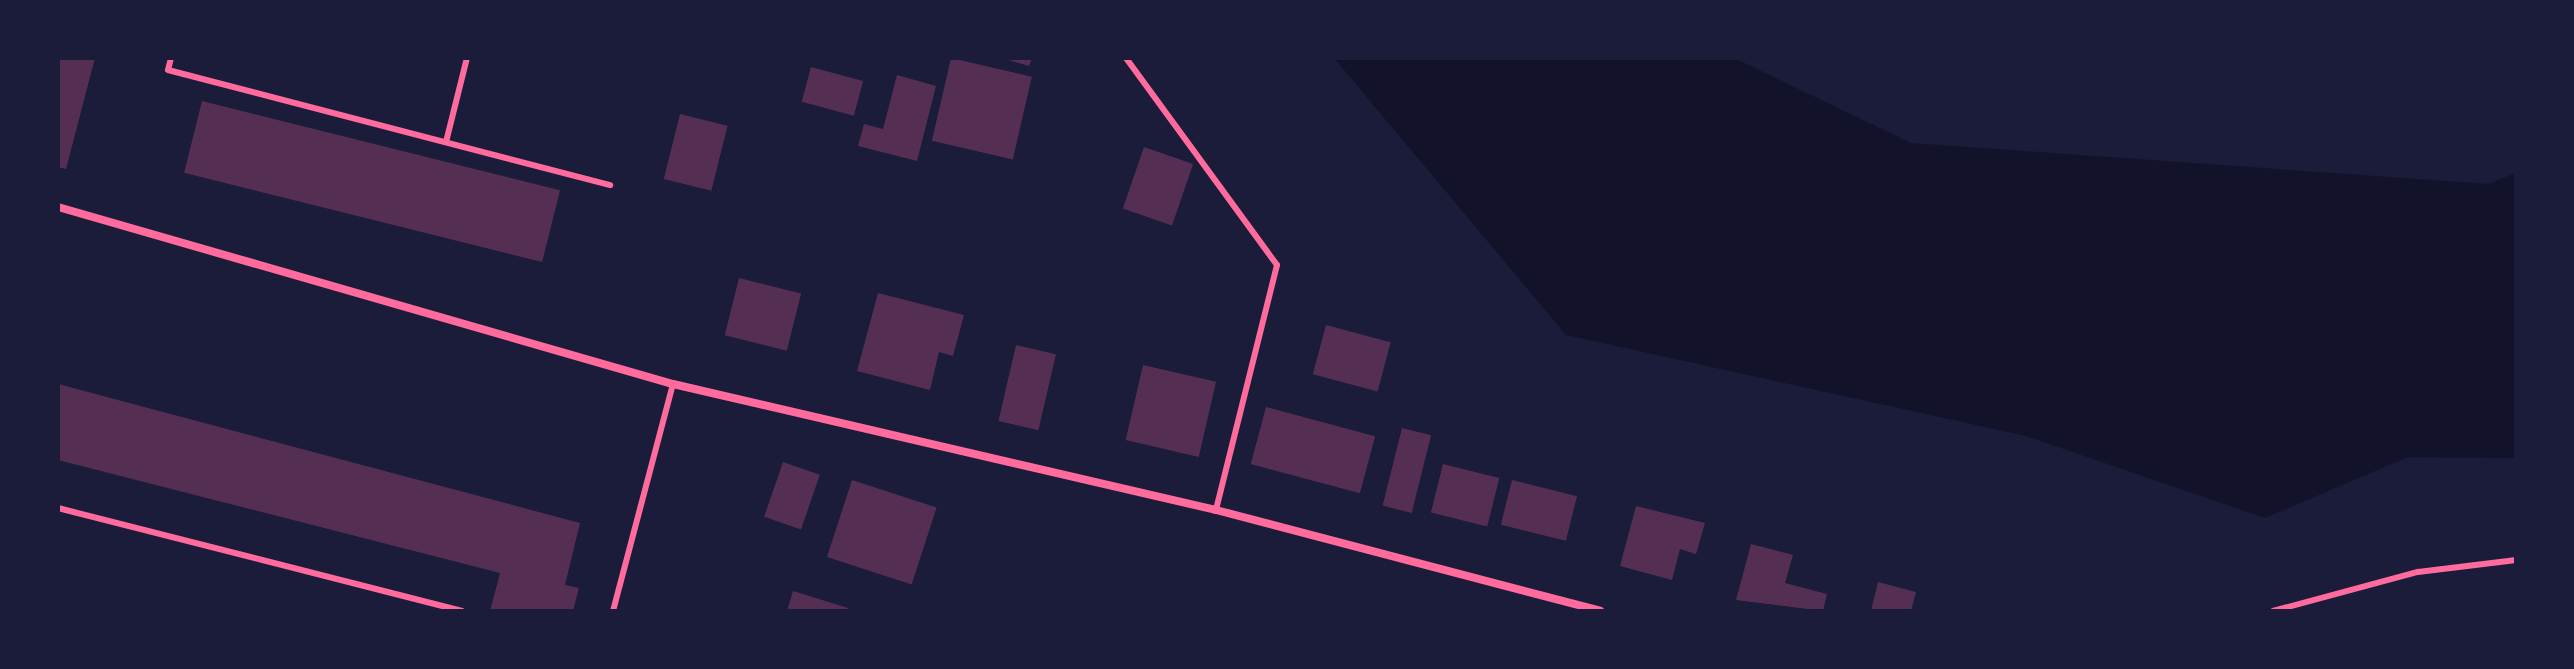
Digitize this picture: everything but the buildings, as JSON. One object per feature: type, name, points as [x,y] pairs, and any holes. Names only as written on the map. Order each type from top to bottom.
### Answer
[{"type":"street","points":[[58,207],[673,384],[1216,510],[1600,611]]},
{"type":"lane","points":[[171,58],[168,70],[610,185]]},
{"type":"lane","points":[[446,142],[467,58]]},
{"type":"lane","points":[[1126,58],[1277,265],[1216,510]]},
{"type":"lane","points":[[613,611],[673,384]]},
{"type":"lane","points":[[58,508],[462,611]]},
{"type":"lane","points":[[2273,611],[2418,572],[2516,560]]},
{"type":"shaded area","points":[[1334,58],[1734,58],[1911,143],[2488,184],[2516,173],[2516,458],[2408,457],[2265,518],[2026,436],[1566,335]]}]
